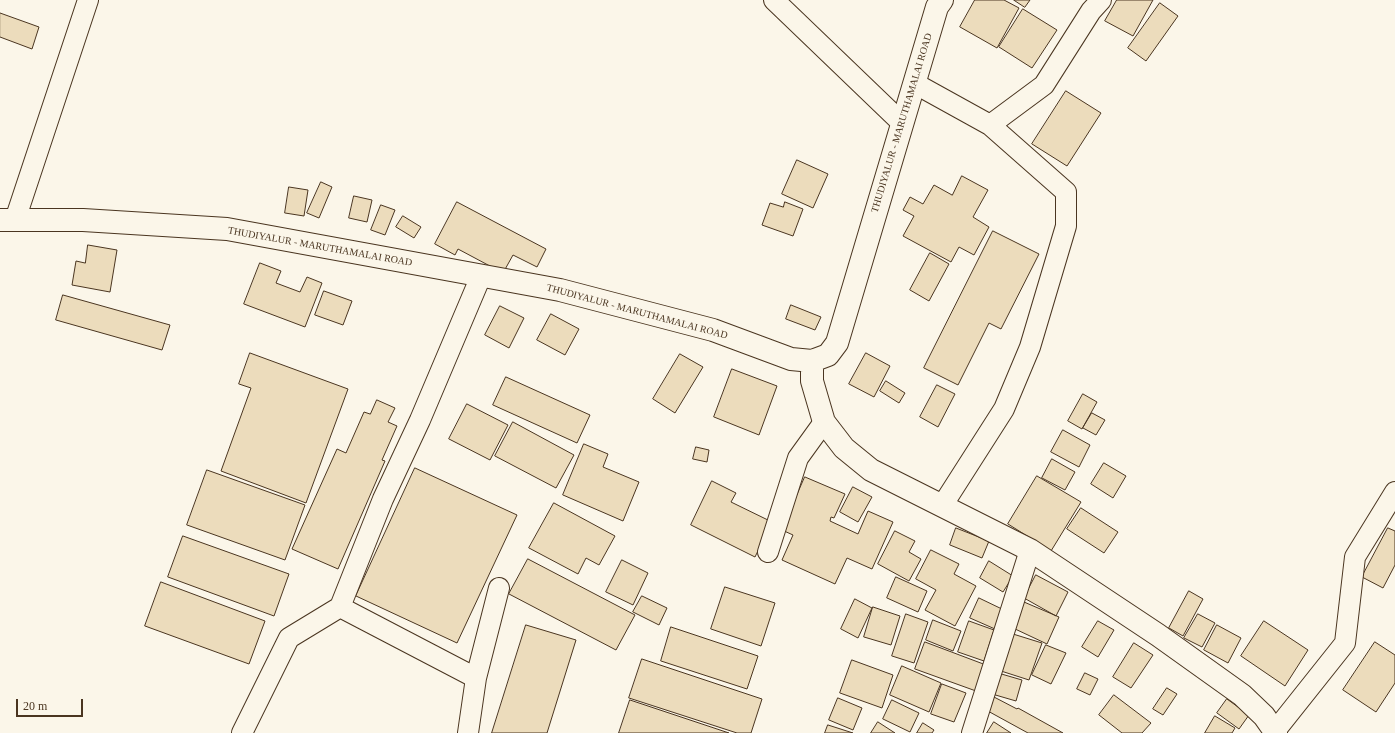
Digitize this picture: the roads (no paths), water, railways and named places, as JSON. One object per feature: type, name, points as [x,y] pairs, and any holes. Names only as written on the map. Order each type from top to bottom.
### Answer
[{"type":"main road","name":"THUDIYALUR - MARUTHAMALAI ROAD","points":[[8,220],[83,220],[227,229],[560,290],[713,330],[791,360],[812,361],[828,355],[837,342],[937,8],[942,0]]},
{"type":"main road","points":[[812,361],[812,381],[824,422],[844,448],[871,470],[1030,550],[1158,635],[1242,695],[1264,716],[1275,732]]},
{"type":"street","points":[[8,220],[88,0]]},
{"type":"street","points":[[774,0],[902,123]]},
{"type":"street","points":[[990,125],[1044,85],[1091,11],[1101,0]]},
{"type":"street","points":[[914,83],[990,125],[1066,192],[1066,226],[1030,347],[1004,409],[942,506]]},
{"type":"street","points":[[242,733],[290,638],[340,607],[383,499],[420,420],[481,276]]},
{"type":"street","points":[[768,552],[798,458],[824,422]]},
{"type":"street","points":[[1275,732],[1345,643],[1355,557],[1395,492]]},
{"type":"street","points":[[972,733],[1030,550]]},
{"type":"street","points":[[468,733],[476,678],[499,588]]},
{"type":"street","points":[[340,607],[476,678]]}]
